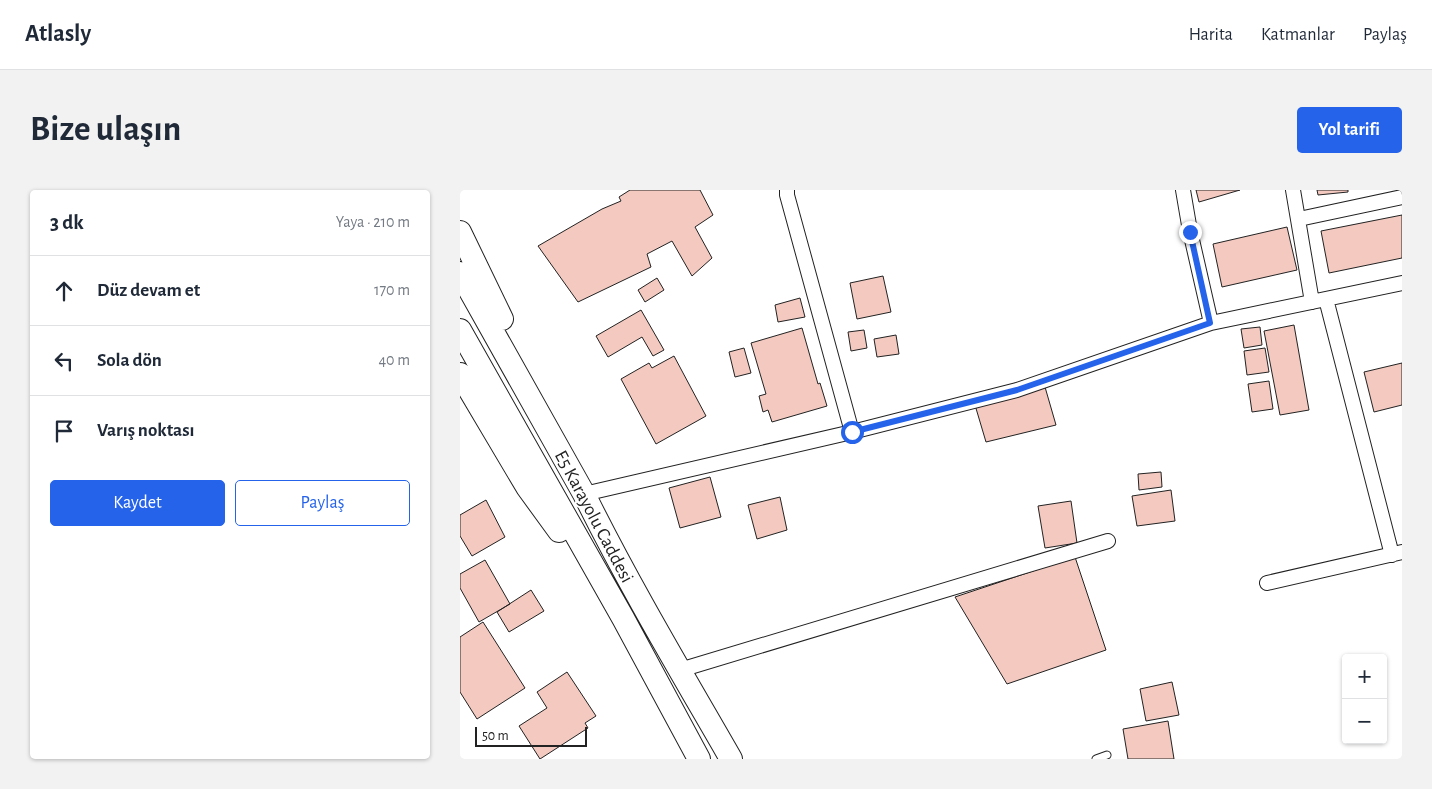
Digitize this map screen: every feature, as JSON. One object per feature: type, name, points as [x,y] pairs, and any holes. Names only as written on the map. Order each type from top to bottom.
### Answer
[{"type":"highway","points":[[460,232],[584,494]]},
{"type":"highway","name":"E5 Karayolu Caddesi","points":[[460,273],[584,494],[602,531],[732,759]]},
{"type":"highway","name":"E5 Karayolu Caddesi","points":[[460,330],[699,759]]},
{"type":"highway","points":[[460,374],[527,487],[622,618]]},
{"type":"street","points":[[787,190],[852,432]]},
{"type":"street","points":[[1183,190],[1210,323]]},
{"type":"street","points":[[1268,583],[1397,554],[1319,300],[1293,190]]},
{"type":"street","points":[[1299,219],[1402,197]]},
{"type":"street","points":[[584,494],[852,432],[1017,390],[1210,323],[1402,283]]},
{"type":"street","points":[[680,670],[1108,541]]},
{"type":"lane","points":[[1096,759],[1107,755]]},
{"type":"building","points":[[630,190],[700,190],[713,215],[695,227],[712,258],[692,276],[672,241],[647,254],[651,267],[578,302],[538,246],[602,209],[621,201],[619,197]]},
{"type":"building","points":[[1196,190],[1240,190],[1199,202]]},
{"type":"building","points":[[1317,190],[1348,190],[1348,192],[1318,195]]},
{"type":"building","points":[[1402,215],[1402,258],[1329,273],[1321,231]]},
{"type":"building","points":[[1287,227],[1297,270],[1222,287],[1213,244]]},
{"type":"building","points":[[883,276],[891,312],[857,319],[850,283]]},
{"type":"building","points":[[657,278],[664,290],[645,302],[638,290]]},
{"type":"building","points":[[800,298],[805,317],[778,322],[775,305]]},
{"type":"building","points":[[641,310],[664,350],[653,356],[642,337],[608,357],[596,336]]},
{"type":"building","points":[[1294,325],[1309,410],[1280,415],[1264,331]]},
{"type":"building","points":[[1260,327],[1262,345],[1244,348],[1241,329]]},
{"type":"building","points":[[802,328],[818,384],[820,383],[827,406],[772,422],[768,410],[763,412],[759,396],[766,394],[751,343]]},
{"type":"building","points":[[864,330],[867,348],[851,351],[848,332]]},
{"type":"building","points":[[896,335],[899,354],[877,357],[874,339]]},
{"type":"building","points":[[744,348],[751,373],[735,377],[729,352]]},
{"type":"building","points":[[1265,348],[1269,372],[1247,375],[1244,351]]},
{"type":"building","points":[[674,356],[706,416],[656,444],[621,379],[649,363],[652,368]]},
{"type":"building","points":[[1402,363],[1402,405],[1374,412],[1364,372]]},
{"type":"building","points":[[1269,381],[1273,409],[1252,412],[1248,384]]},
{"type":"building","points":[[1045,387],[1056,425],[986,442],[975,405]]},
{"type":"building","points":[[1161,472],[1162,487],[1139,490],[1138,474]]},
{"type":"building","points":[[710,477],[721,517],[680,528],[669,488]]},
{"type":"building","points":[[1171,490],[1175,521],[1137,526],[1132,496]]},
{"type":"building","points":[[780,497],[787,530],[757,539],[748,505]]},
{"type":"building","points":[[486,500],[505,537],[472,556],[460,536],[460,515]]},
{"type":"building","points":[[1071,501],[1077,543],[1045,548],[1038,506]]},
{"type":"building","points":[[1075,557],[1106,650],[1007,684],[955,597]]},
{"type":"building","points":[[485,560],[510,604],[479,622],[460,588],[460,574]]},
{"type":"building","points":[[531,590],[544,611],[509,632],[497,612]]},
{"type":"building","points":[[483,622],[525,688],[477,719],[460,692],[460,637]]},
{"type":"building","points":[[567,672],[596,716],[585,723],[588,728],[540,759],[519,726],[547,708],[537,692]]},
{"type":"building","points":[[1172,682],[1179,715],[1146,721],[1140,689]]},
{"type":"building","points":[[1168,721],[1174,759],[1128,759],[1123,729]]},
{"type":"route","points":[[852,432],[1017,390],[1210,323],[1190,232]]}]
